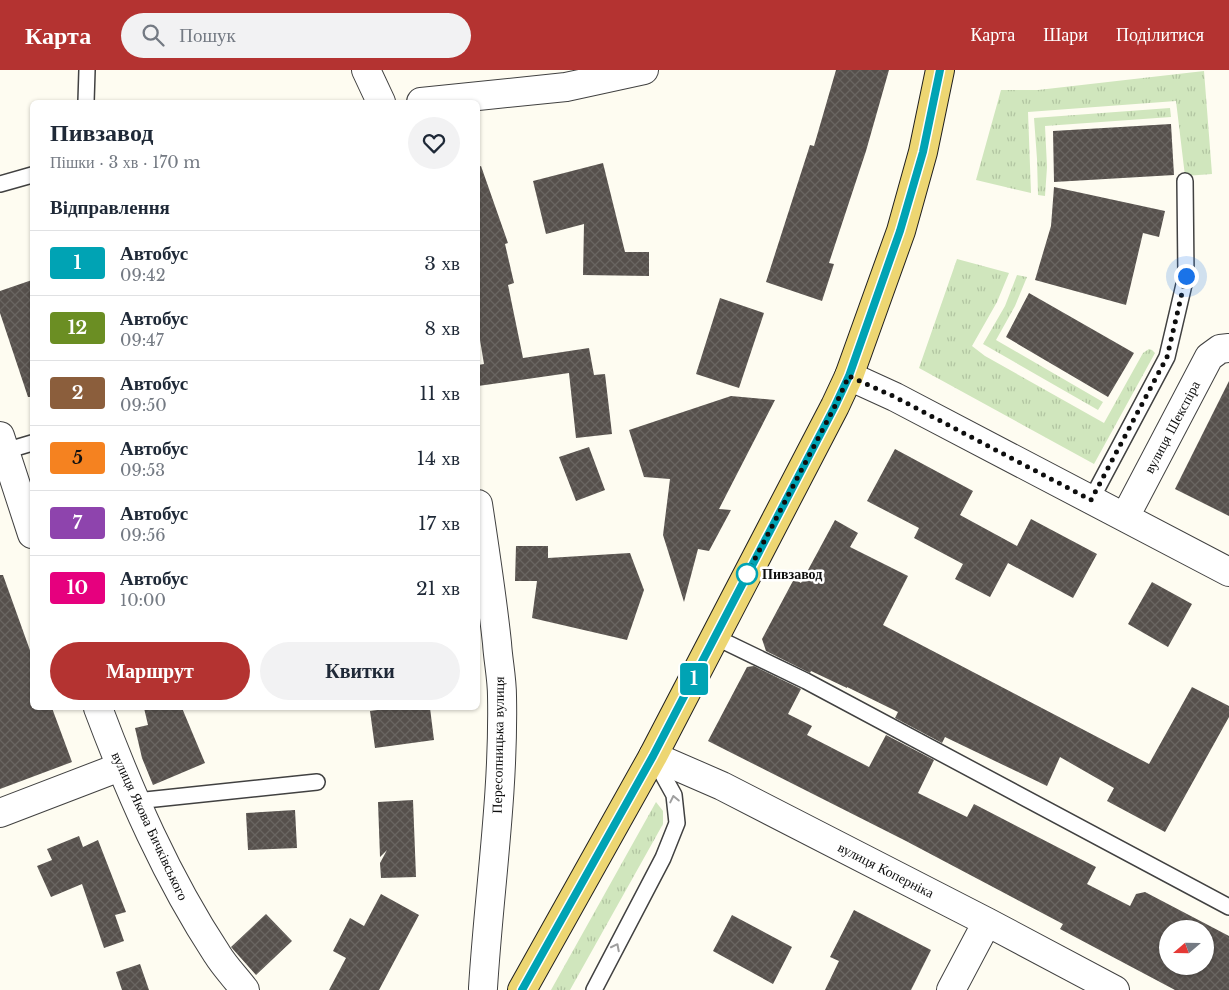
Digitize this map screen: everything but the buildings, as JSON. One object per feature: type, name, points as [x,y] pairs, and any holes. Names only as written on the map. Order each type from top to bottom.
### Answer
[{"type":"main road","points":[[522,990],[653,756],[849,376],[900,231],[923,152],[940,70]]},
{"type":"street","points":[[366,70],[380,100]]},
{"type":"street","points":[[432,100],[564,78],[644,70]]},
{"type":"street","name":"вулиця Шекспіра","points":[[1125,518],[1209,357],[1220,349],[1229,348]]},
{"type":"street","points":[[849,376],[895,397],[1229,572]]},
{"type":"street","points":[[2,446],[30,528]]},
{"type":"street","name":"Пересопницька вулиця","points":[[480,517],[491,589],[502,694],[501,760],[494,870],[482,988]]},
{"type":"street","name":"вулиця Якова Бичківського","points":[[99,710],[120,767],[160,854],[188,908],[218,956],[245,990]]},
{"type":"street","name":"вулиця Коперніка","points":[[653,756],[722,786],[1115,990]]},
{"type":"street","points":[[0,813],[120,767]]},
{"type":"street","points":[[951,990],[987,922]]},
{"type":"lane","points":[[86,100],[87,70]]},
{"type":"lane","points":[[0,184],[30,176]]},
{"type":"lane","points":[[1091,500],[1167,357],[1186,276],[1185,181]]},
{"type":"lane","points":[[2,446],[30,443]]},
{"type":"lane","points":[[715,637],[806,682],[1229,907]]},
{"type":"lane","points":[[594,990],[663,858],[677,823],[674,795],[653,756]]},
{"type":"lane","points":[[136,801],[317,782]]},
{"type":"green space","points":[[1204,71],[1212,174],[1185,176],[1176,101],[1028,112],[1031,193],[976,180],[1001,90],[1038,90]]},
{"type":"green space","points":[[1170,108],[1171,117],[1045,126],[1047,167],[1045,196],[1038,195],[1034,118]]},
{"type":"green space","points":[[957,259],[1009,273],[997,302],[972,346],[985,356],[1104,423],[1143,353],[1149,349],[1155,353],[1094,464],[919,368]]},
{"type":"green space","points":[[1017,275],[1027,277],[1015,306],[996,340],[1103,402],[1098,410],[983,344],[1005,306]]},
{"type":"green space","points":[[656,802],[663,811],[663,824],[570,990],[551,990]]},
{"type":"bus line","name":"1","points":[[522,990],[653,756],[849,376],[900,231],[923,152],[940,70]]},
{"type":"place","name":"Пивзавод","points":[[747,574]]},
{"type":"route","points":[[747,574],[849,376],[895,397],[1091,500],[1167,357],[1186,276]]}]
